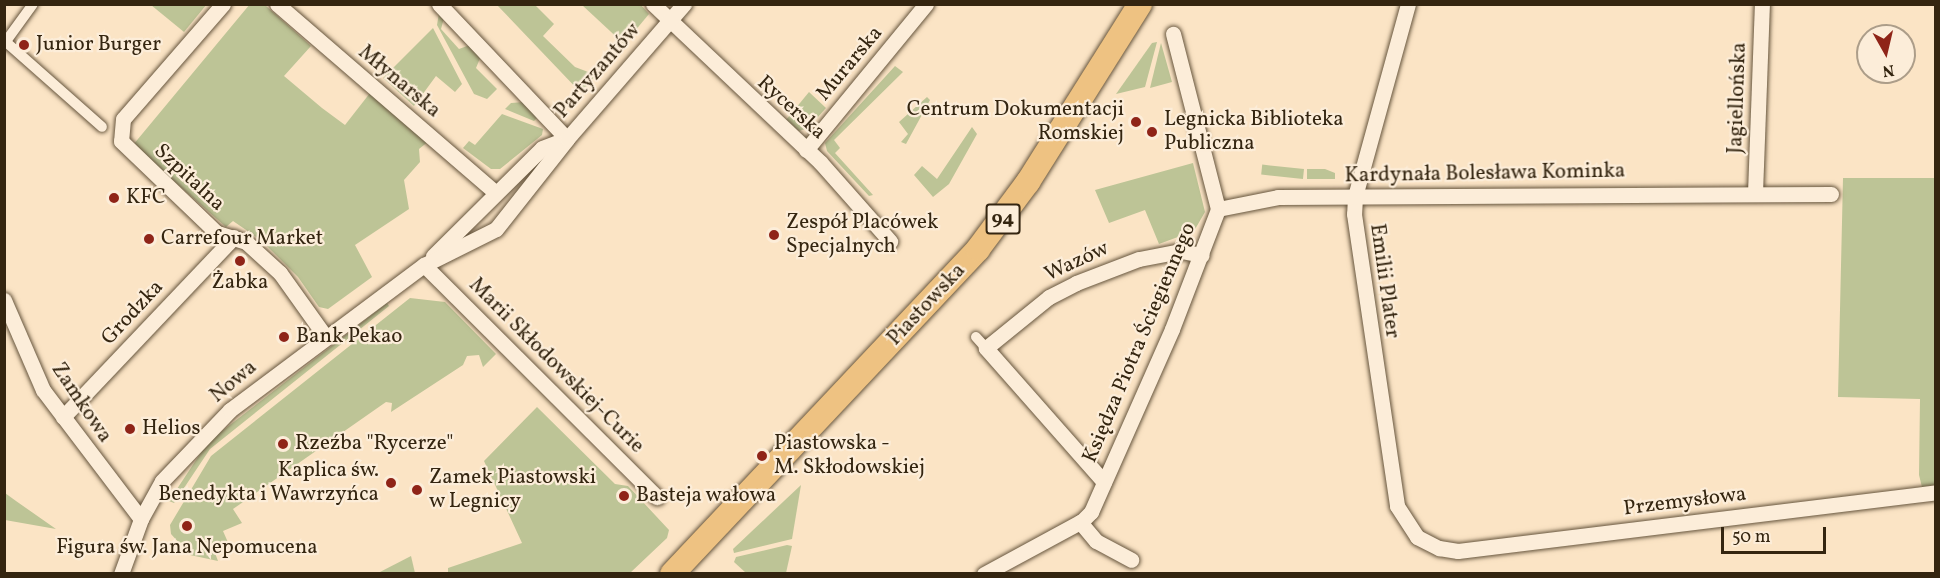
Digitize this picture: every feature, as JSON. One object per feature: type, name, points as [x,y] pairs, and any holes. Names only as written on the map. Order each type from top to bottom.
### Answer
[{"type":"main road","name":"Piastowska","points":[[672,573],[978,249],[1028,182],[1140,4]]},
{"type":"street","points":[[33,4],[5,43],[102,127]]},
{"type":"street","name":"Szpitalna","points":[[223,4],[123,119],[120,133],[126,148],[217,233],[246,242],[280,273],[325,336]]},
{"type":"street","name":"Młynarska","points":[[277,4],[494,191]]},
{"type":"street","points":[[424,265],[494,191],[542,148],[567,139],[439,4]]},
{"type":"street","name":"Rycerska","points":[[653,4],[669,22],[806,150],[892,244]]},
{"type":"street","name":"Partyzantów","points":[[424,265],[496,229],[567,139],[684,4]]},
{"type":"street","name":"Murarska","points":[[806,150],[926,4]]},
{"type":"street","name":"Emilii Plater","points":[[1408,4],[1354,197],[1357,245],[1397,506],[1417,537],[1439,548]]},
{"type":"street","name":"Jagiellońska","points":[[1755,193],[1762,4]]},
{"type":"street","name":"Księdza Piotra Ściegiennego","points":[[984,573],[1080,522],[1091,512],[1202,255],[1218,209],[1173,34]]},
{"type":"street","name":"Kardynała Bolesława Kominka","points":[[1218,209],[1260,199],[1831,194]]},
{"type":"street","points":[[470,217],[471,231],[484,235]]},
{"type":"street","name":"Grodzka","points":[[63,417],[234,237]]},
{"type":"street","name":"Wazów","points":[[1104,482],[981,343],[1049,297],[1076,283],[1155,255],[1181,251],[1202,255]]},
{"type":"street","name":"Nowa","points":[[121,573],[141,519],[162,481],[230,410],[325,336],[424,265]]},
{"type":"street","name":"Marii Skłodowskiej-Curie","points":[[424,265],[657,497]]},
{"type":"street","name":"Zamkowa","points":[[4,300],[38,383],[141,519]]},
{"type":"street","name":"Przemysłowa","points":[[1439,548],[1471,549],[1935,492]]},
{"type":"street","points":[[1080,522],[1093,540],[1131,560]]},
{"type":"green space","points":[[151,4],[207,4],[184,32],[151,5]]},
{"type":"green space","points":[[250,4],[265,5],[311,46],[284,76],[322,108],[345,125],[370,93],[429,141],[419,149],[420,162],[404,180],[409,209],[355,245],[372,277],[328,309],[319,307],[298,277],[262,241],[233,221],[226,227],[133,145]]},
{"type":"green space","points":[[497,5],[535,5],[554,24],[543,36],[575,67],[596,75],[581,93]]},
{"type":"green space","points":[[582,5],[641,5],[649,14],[624,44]]},
{"type":"green space","points":[[439,13],[444,18],[441,29],[459,49],[470,45],[481,56],[476,68],[497,89],[487,99],[474,94],[437,25]]},
{"type":"green space","points":[[433,28],[462,84],[455,92],[436,76],[414,106],[383,78]]},
{"type":"green space","points":[[1157,42],[1145,87],[1116,94],[1152,43]]},
{"type":"green space","points":[[1161,43],[1172,82],[1150,88]]},
{"type":"green space","points":[[895,66],[903,72],[834,140],[840,148],[835,153],[873,195],[869,196],[827,151],[825,143]]},
{"type":"green space","points":[[809,92],[826,108],[808,128],[799,131],[786,120]]},
{"type":"green space","points":[[927,97],[930,100],[906,144],[901,142],[908,134],[899,122]]},
{"type":"green space","points":[[524,102],[538,117],[534,121],[505,109],[511,103]]},
{"type":"green space","points":[[502,114],[543,129],[542,135],[500,169],[491,169],[463,148],[469,141],[475,145]]},
{"type":"green space","points":[[972,127],[977,134],[949,184],[933,197],[914,175],[922,166],[937,179]]},
{"type":"green space","points":[[1193,163],[1205,212],[1194,231],[1159,244],[1145,210],[1109,223],[1095,190]]},
{"type":"green space","points":[[1262,165],[1304,169],[1303,179],[1261,175]]},
{"type":"green space","points":[[1307,169],[1325,169],[1335,173],[1335,179],[1307,179]]},
{"type":"green space","points":[[1843,178],[1935,178],[1935,485],[1922,487],[1919,475],[1920,399],[1838,397]]},
{"type":"green space","points":[[410,298],[445,302],[496,354],[483,367],[479,355],[467,356],[463,365],[391,412],[392,403],[386,402],[233,509],[242,523],[223,531],[230,547],[215,553],[218,561],[190,555],[171,534],[170,525],[211,456]]},
{"type":"green space","points":[[387,303],[389,306],[210,449],[174,503],[169,501],[208,442]]},
{"type":"green space","points":[[537,407],[615,484],[628,486],[669,530],[667,538],[630,573],[448,573],[448,568],[522,543],[484,461]]},
{"type":"green space","points":[[801,485],[792,539],[734,553],[733,549]]},
{"type":"green space","points":[[5,493],[16,501],[56,529],[5,520]]},
{"type":"green space","points":[[787,545],[792,546],[786,573],[746,573],[734,562],[736,557]]},
{"type":"green space","points":[[411,556],[415,573],[378,573]]},
{"type":"place","name":"Junior Burger","points":[[24,45]]},
{"type":"place","name":"Centrum Dokumentacji Romskiej","points":[[1136,122]]},
{"type":"place","name":"Legnicka Biblioteka Publiczna","points":[[1152,132]]},
{"type":"place","name":"KFC","points":[[114,198]]},
{"type":"place","name":"Zespół Placówek Specjalnych","points":[[774,235]]},
{"type":"place","name":"Carrefour Market","points":[[149,239]]},
{"type":"place","name":"Żabka","points":[[240,261]]},
{"type":"place","name":"Bank Pekao","points":[[284,337]]},
{"type":"place","name":"Helios","points":[[130,429]]},
{"type":"place","name":"Rzeźba \"Rycerze\"","points":[[283,444]]},
{"type":"place","name":"Piastowska - M. Skłodowskiej","points":[[762,456]]},
{"type":"place","name":"Kaplica św. Benedykta i Wawrzyńca","points":[[391,483]]},
{"type":"place","name":"Zamek Piastowski w Legnicy","points":[[417,490]]},
{"type":"place","name":"Basteja wałowa","points":[[624,496]]},
{"type":"place","name":"Figura św. Jana Nepomucena","points":[[187,526]]}]
